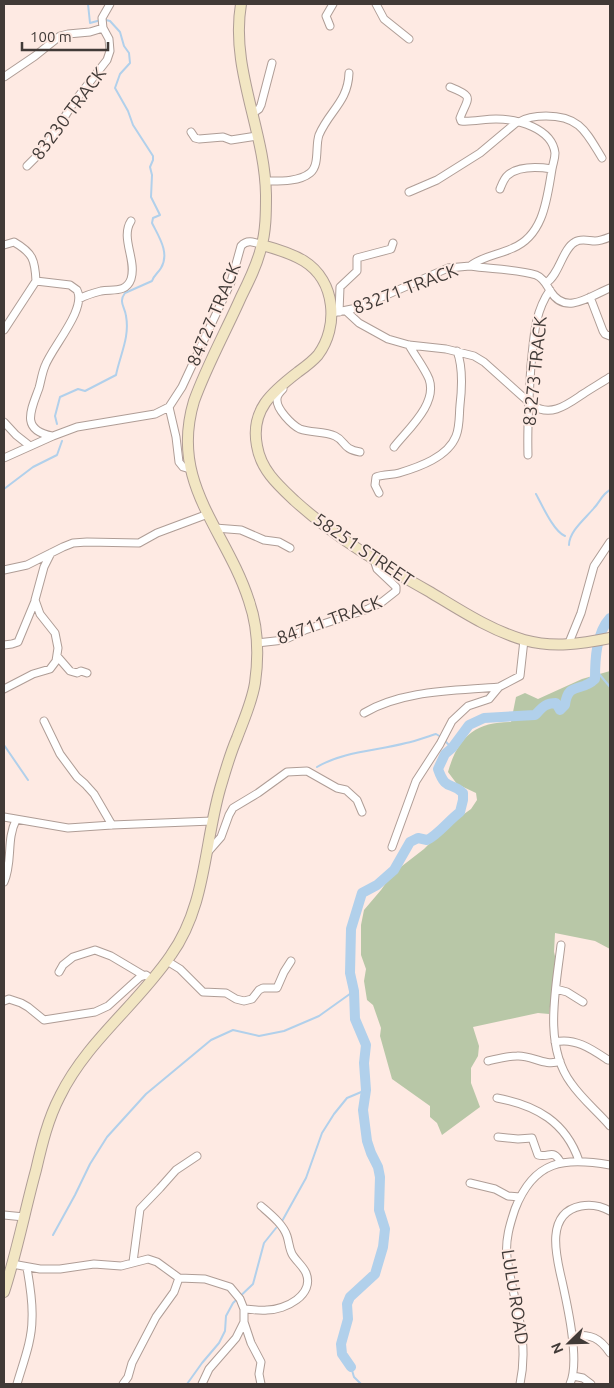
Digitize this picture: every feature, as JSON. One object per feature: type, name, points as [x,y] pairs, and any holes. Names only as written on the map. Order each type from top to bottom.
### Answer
[{"type":"main road","points":[[4,1292],[45,1132],[65,1086],[85,1055],[148,978],[167,961],[179,944],[191,919],[200,890],[212,821],[221,786],[253,693],[258,664],[255,622],[249,600],[196,491],[190,469],[188,434],[194,401],[253,271],[262,245],[265,181],[239,51],[241,4]]},
{"type":"main road","name":"58251 STREET","points":[[262,245],[290,253],[306,262],[325,285],[339,312],[322,349],[316,357],[273,392],[262,407],[257,420],[256,438],[261,461],[274,480],[312,516],[338,537],[484,624],[524,640],[556,645],[568,645],[610,638]]},
{"type":"street","name":"83230 TRACK","points":[[27,166],[45,148],[74,102],[107,60],[110,51],[109,39],[103,28],[102,18],[108,4]]},
{"type":"street","points":[[330,26],[326,16],[333,4]]},
{"type":"street","points":[[376,4],[384,19],[409,39]]},
{"type":"street","points":[[4,77],[60,36],[90,32],[103,28]]},
{"type":"street","points":[[252,114],[261,105],[272,63]]},
{"type":"street","points":[[265,181],[290,180],[306,176],[312,172],[315,165],[318,138],[345,94],[349,84],[349,73]]},
{"type":"street","points":[[450,87],[468,96],[468,101],[460,118],[461,121],[495,118],[518,122],[538,130],[553,144],[556,153],[550,189],[543,212],[532,235],[515,247],[486,257],[470,266]]},
{"type":"street","points":[[409,192],[437,180],[480,153],[518,122],[527,118],[541,116],[562,117],[573,121],[584,130],[602,158]]},
{"type":"street","points":[[191,132],[195,138],[199,139],[220,137],[229,140],[257,136]]},
{"type":"street","points":[[500,189],[506,177],[516,171],[540,168],[552,169]]},
{"type":"street","points":[[79,300],[93,293],[122,289],[129,283],[132,272],[128,230],[131,221]]},
{"type":"street","points":[[610,237],[596,241],[580,240],[575,242],[546,283],[556,298],[568,304],[578,303],[610,288]]},
{"type":"street","name":"84727 TRACK","points":[[171,404],[182,387],[231,282],[241,246],[243,243],[250,241],[262,245]]},
{"type":"street","points":[[4,246],[14,242],[30,254],[35,265],[36,281],[4,330]]},
{"type":"street","points":[[393,243],[391,249],[357,258],[357,271],[340,286],[339,312],[388,339],[409,345],[457,351],[474,356],[484,362],[527,401],[540,409],[561,408],[610,377]]},
{"type":"street","name":"83271 TRACK","points":[[339,312],[367,304],[448,268],[470,266],[530,274],[541,278],[546,283]]},
{"type":"street","points":[[36,281],[73,286],[79,293],[77,307],[66,331],[44,368],[39,388],[30,409],[31,421],[40,432],[52,436]]},
{"type":"street","name":"83273 TRACK","points":[[528,455],[527,401],[537,315],[550,290]]},
{"type":"street","points":[[590,297],[603,331],[610,336]]},
{"type":"street","points":[[394,447],[417,420],[430,394],[428,378],[409,345]]},
{"type":"street","points":[[379,493],[375,485],[376,477],[398,473],[426,464],[439,455],[455,439],[461,401],[461,370],[457,351]]},
{"type":"street","points":[[299,371],[297,378],[282,390],[278,396],[278,404],[281,410],[299,429],[335,436],[350,450],[360,452]]},
{"type":"street","points":[[4,458],[77,427],[154,414],[171,404],[178,462],[181,466],[190,469]]},
{"type":"street","points":[[4,422],[30,446]]},
{"type":"street","points":[[4,570],[27,565],[68,545],[79,542],[139,543],[158,533],[208,514]]},
{"type":"street","points":[[215,528],[241,530],[264,540],[279,542],[290,548]]},
{"type":"street","points":[[568,645],[581,613],[594,566],[610,542]]},
{"type":"street","points":[[4,645],[18,642],[35,600],[44,567],[51,553]]},
{"type":"street","name":"84711 TRACK","points":[[257,643],[284,640],[305,630],[368,609],[389,597],[397,589],[378,569],[374,560]]},
{"type":"street","points":[[4,689],[34,674],[50,669],[56,661],[58,648],[55,633],[40,614],[35,600]]},
{"type":"street","points":[[392,847],[416,781],[438,749],[452,721],[468,706],[489,698],[499,687],[520,676],[524,640]]},
{"type":"street","points":[[56,656],[70,671],[87,673]]},
{"type":"street","points":[[364,713],[389,702],[416,696],[499,687]]},
{"type":"street","points":[[44,721],[60,754],[76,777],[86,784],[94,794],[112,825]]},
{"type":"street","points":[[206,854],[221,838],[233,808],[258,793],[286,772],[307,771],[336,788],[346,790],[357,800],[362,812]]},
{"type":"street","points":[[4,817],[68,828],[212,821]]},
{"type":"street","points":[[4,882],[9,861],[11,835],[16,820]]},
{"type":"street","points":[[561,945],[554,1024],[555,1042],[560,1061],[564,1073],[571,1083],[610,1126]]},
{"type":"street","points":[[4,1001],[8,999],[28,1006],[44,1020],[95,1012],[108,1006],[148,978],[111,956],[95,950],[73,957],[59,972]]},
{"type":"street","points":[[167,961],[180,969],[199,990],[206,993],[226,993],[244,1001],[252,999],[263,988],[278,987],[291,961]]},
{"type":"street","points":[[556,989],[567,992],[583,1002]]},
{"type":"street","points":[[555,1042],[569,1040],[586,1047],[608,1060]]},
{"type":"street","points":[[488,1061],[517,1056],[552,1064],[560,1061]]},
{"type":"street","points":[[497,1098],[515,1101],[531,1107],[547,1117],[561,1128],[574,1148],[579,1161]]},
{"type":"street","points":[[498,1137],[532,1138],[538,1155],[542,1156],[553,1153],[561,1163]]},
{"type":"street","points":[[134,1262],[140,1208],[176,1170],[197,1156]]},
{"type":"street","name":"LULU ROAD","points":[[520,1384],[524,1361],[524,1341],[507,1250],[509,1227],[520,1197],[534,1176],[541,1170],[561,1163],[579,1161],[610,1165]]},
{"type":"street","points":[[470,1183],[495,1189],[505,1196],[520,1197]]},
{"type":"street","points":[[570,1384],[573,1376],[572,1336],[556,1258],[555,1244],[560,1220],[568,1210],[585,1205],[593,1205],[610,1211]]},
{"type":"street","points":[[244,1309],[265,1311],[277,1308],[298,1299],[303,1295],[307,1287],[306,1274],[293,1256],[286,1233],[262,1206]]},
{"type":"street","points":[[4,1215],[24,1217]]},
{"type":"street","points":[[12,1264],[27,1268],[60,1269],[94,1264],[121,1266],[148,1259],[153,1260],[179,1278],[205,1279],[230,1288],[238,1297],[244,1309],[244,1322],[251,1344],[261,1362],[260,1384]]},
{"type":"street","points":[[17,1384],[29,1342],[32,1322],[31,1292],[27,1268]]},
{"type":"street","points":[[123,1384],[156,1317],[174,1292],[179,1278]]},
{"type":"street","points":[[202,1384],[209,1368],[236,1338],[244,1322]]},
{"type":"street","points":[[572,1336],[584,1335],[600,1340],[610,1352]]},
{"type":"street","points":[[573,1376],[583,1378],[591,1384]]},
{"type":"green space","points":[[610,671],[610,949],[595,941],[555,933],[554,952],[556,960],[549,1014],[538,1013],[473,1027],[479,1046],[478,1056],[471,1068],[471,1083],[480,1107],[442,1135],[437,1123],[430,1117],[430,1106],[392,1079],[380,1036],[381,1028],[373,1005],[367,1000],[364,981],[366,969],[361,955],[361,925],[364,910],[393,873],[424,849],[446,827],[471,809],[477,800],[476,793],[457,784],[448,772],[457,749],[470,734],[487,725],[511,722],[516,697],[525,693],[538,699],[582,679]]},
{"type":"waterway","points":[[88,4],[90,23],[101,20]]},
{"type":"waterway","points":[[57,424],[55,416],[60,397],[78,389],[85,391],[116,375],[127,331],[126,316],[122,302],[123,296],[125,293],[152,281],[161,268],[164,257],[160,239],[152,223],[153,218],[160,215],[151,197],[152,175],[150,167],[153,156],[133,125],[128,111],[115,88],[120,74],[130,63],[129,53],[124,46],[120,32],[110,21],[106,20]]},
{"type":"waterway","points":[[4,489],[33,467],[57,455],[62,441]]},
{"type":"waterway","points":[[569,545],[578,525],[610,490]]},
{"type":"waterway","points":[[536,494],[553,524],[565,536]]},
{"type":"waterway","points":[[351,1367],[342,1354],[341,1344],[348,1319],[347,1304],[350,1297],[375,1274],[383,1247],[385,1229],[379,1210],[380,1177],[378,1167],[367,1141],[363,1110],[366,1090],[364,1063],[366,1045],[355,1019],[354,991],[350,973],[351,929],[362,893],[377,885],[394,870],[410,842],[418,838],[427,840],[431,838],[460,812],[463,793],[459,789],[446,784],[438,769],[445,754],[452,748],[469,725],[484,718],[535,715],[544,706],[552,703],[556,703],[560,710],[565,705],[572,690],[585,686],[595,679],[599,639],[605,624],[610,618]]},
{"type":"waterway","points":[[595,669],[610,687]]},
{"type":"waterway","points":[[317,767],[349,754],[395,746],[436,734],[441,737]]},
{"type":"waterway","points":[[445,741],[452,748]]},
{"type":"waterway","points":[[4,745],[28,780]]},
{"type":"waterway","points":[[53,1235],[90,1164],[107,1137],[146,1094],[211,1040],[233,1030],[259,1036],[284,1031],[319,1016],[354,991]]},
{"type":"waterway","points":[[281,1223],[306,1178],[322,1133],[334,1114],[347,1098],[366,1090]]},
{"type":"waterway","points":[[187,1384],[219,1343],[225,1331],[226,1316],[233,1303],[253,1284],[264,1243],[276,1228]]},
{"type":"waterway","points":[[351,1367],[354,1377],[361,1384]]}]
